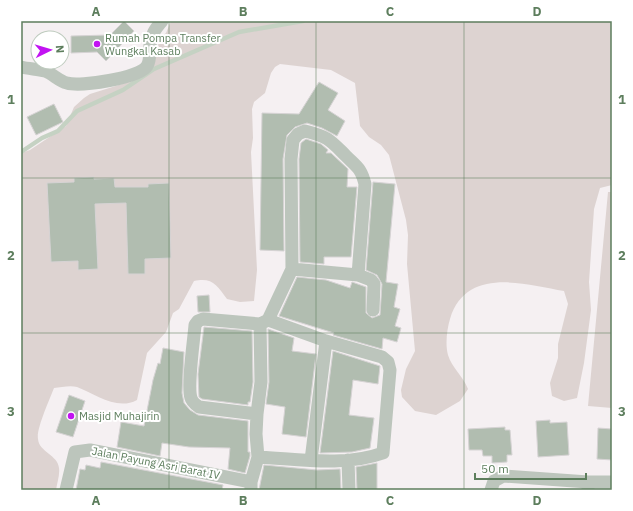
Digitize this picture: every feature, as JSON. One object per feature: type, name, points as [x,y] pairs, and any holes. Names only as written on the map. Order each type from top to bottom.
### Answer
[{"type":"street","points":[[21,67],[44,71],[67,83],[98,82],[129,76],[142,71],[147,66],[150,57],[150,45],[153,31],[162,21]]},
{"type":"street","points":[[251,486],[258,457],[257,414],[261,382],[264,322],[292,269],[291,159],[293,140],[298,134],[305,131],[330,139],[347,157],[358,165],[362,173],[365,184],[358,275]]},
{"type":"street","points":[[292,269],[358,275],[371,280],[374,284],[373,310]]},
{"type":"street","points":[[257,414],[199,407],[190,397],[195,325],[198,321],[203,319],[264,322],[382,357],[388,362],[390,370],[383,452],[348,460],[311,460],[258,457]]},
{"type":"street","points":[[311,460],[326,341]]},
{"type":"street","name":"Jalan Payung Asri Barat IV","points":[[66,490],[75,452],[90,450],[251,486]]},
{"type":"street","points":[[348,460],[349,490]]},
{"type":"street","points":[[492,490],[494,481],[503,476],[588,486],[612,482]]},
{"type":"shaded area","points":[[171,21],[612,21],[612,185],[600,188],[594,209],[589,282],[591,310],[584,363],[577,398],[564,401],[552,396],[550,383],[558,358],[558,344],[568,304],[564,291],[532,285],[498,282],[483,285],[469,291],[458,302],[450,319],[447,337],[448,355],[468,389],[460,401],[436,415],[415,411],[402,397],[401,390],[406,369],[415,351],[407,264],[408,235],[406,220],[389,155],[381,145],[369,137],[360,126],[355,83],[331,70],[280,64],[275,67],[271,73],[265,93],[254,102],[252,109],[253,138],[251,152],[257,270],[254,301],[240,302],[227,299],[214,283],[205,280],[194,281],[179,309],[173,313],[166,332],[147,353],[137,400],[122,404],[114,403],[75,386],[54,388],[41,421],[38,439],[42,447],[58,464],[59,473],[56,490],[21,490],[21,153],[30,150],[66,126],[74,107],[90,94],[122,84],[149,70],[161,37],[166,33]]},
{"type":"shaded area","points":[[608,192],[612,192],[612,408],[588,406]]},
{"type":"building","name":"Rumah Pompa Transfer Wungkal Kasab","points":[[124,21],[134,31],[106,61],[97,52],[71,53],[71,36],[110,35]]},
{"type":"building","points":[[319,82],[338,93],[328,110],[345,121],[337,136],[322,128],[307,123],[295,127],[287,135],[283,159],[284,251],[260,250],[262,113],[299,114]]},
{"type":"building","points":[[54,104],[63,122],[36,135],[27,117]]},
{"type":"building","points":[[306,139],[321,144],[328,150],[326,153],[331,153],[348,169],[347,187],[357,187],[351,257],[324,257],[324,264],[300,262],[299,159],[301,143]]},
{"type":"building","points":[[94,177],[94,179],[114,178],[115,187],[148,187],[148,184],[169,183],[171,258],[145,259],[145,274],[128,274],[126,203],[95,204],[98,269],[78,270],[78,261],[51,262],[47,183],[74,182],[74,178]]},
{"type":"building","points":[[373,182],[395,184],[386,282],[398,284],[394,307],[400,309],[395,326],[401,328],[397,342],[383,338],[382,349],[333,335],[334,333],[279,316],[297,277],[326,280],[350,288],[352,282],[366,287],[366,313],[372,318],[380,315],[382,284],[377,275],[366,270]]},
{"type":"building","points":[[209,295],[210,312],[198,312],[197,296]]},
{"type":"building","points":[[204,327],[252,331],[253,382],[250,402],[248,402],[248,405],[202,399],[199,397],[198,374]]},
{"type":"building","points":[[268,329],[294,338],[292,351],[316,354],[306,437],[282,434],[285,407],[266,404],[269,382]]},
{"type":"building","points":[[163,348],[184,352],[182,393],[184,403],[190,410],[198,415],[248,421],[248,452],[250,452],[250,456],[245,473],[228,469],[230,448],[189,447],[162,443],[160,456],[117,447],[121,422],[144,426],[153,380],[158,363],[160,364]]},
{"type":"building","points":[[333,351],[380,366],[378,384],[353,380],[349,415],[374,418],[370,448],[352,452],[320,453]]},
{"type":"building","name":"Masjid Muhajirin","points":[[69,395],[85,401],[73,437],[56,432]]},
{"type":"building","points":[[550,420],[550,423],[567,422],[569,455],[538,457],[536,421]]},
{"type":"building","points":[[505,427],[505,430],[510,430],[512,455],[507,455],[507,462],[492,463],[492,456],[483,456],[482,450],[469,450],[468,429]]},
{"type":"building","points":[[598,428],[612,429],[612,460],[597,459]]},
{"type":"building","points":[[101,462],[223,485],[222,490],[76,490],[80,469],[85,470],[86,465],[100,468]]},
{"type":"building","points":[[377,463],[377,490],[357,490],[356,467]]},
{"type":"building","points":[[264,465],[317,470],[340,469],[341,490],[259,490]]},
{"type":"waterway","points":[[21,152],[42,138],[58,131],[77,111],[123,90],[154,69],[239,32],[303,21]]},
{"type":"place","name":"Rumah Pompa Transfer Wungkal Kasab","points":[[97,44]]},
{"type":"place","name":"Masjid Muhajirin","points":[[71,416]]}]
